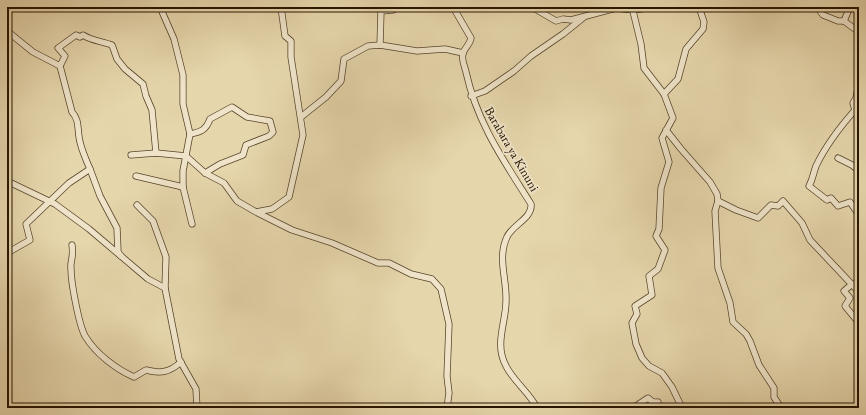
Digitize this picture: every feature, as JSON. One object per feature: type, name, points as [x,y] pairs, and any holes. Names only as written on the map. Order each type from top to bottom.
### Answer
[{"type":"street","points":[[160,7],[174,39],[183,75],[184,104],[190,134],[183,187],[192,224]]},
{"type":"street","points":[[256,212],[272,209],[289,197],[304,135],[291,58],[291,41],[285,36],[280,7]]},
{"type":"street","points":[[380,46],[381,11],[393,10],[393,7]]},
{"type":"street","points":[[301,117],[326,97],[341,81],[344,59],[368,46],[380,46],[417,51],[445,49],[463,53],[471,42],[471,38],[453,7]]},
{"type":"street","points":[[532,7],[556,21],[563,19],[571,20],[616,8],[632,9],[653,7]]},
{"type":"street","points":[[664,94],[678,79],[686,49],[703,28],[704,22],[699,7]]},
{"type":"street","points":[[817,7],[823,15],[838,21],[844,21],[859,32]]},
{"type":"street","points":[[844,21],[850,7]]},
{"type":"street","points":[[632,9],[641,44],[644,68],[664,94],[672,118],[662,138],[669,162],[661,188],[659,229],[656,236],[665,250],[658,269],[649,276],[652,295],[635,306],[637,314],[632,323],[636,344],[642,358],[649,366],[662,373],[672,387],[682,408]]},
{"type":"street","points":[[471,96],[485,91],[514,71],[531,56],[563,34],[584,17]]},
{"type":"street","points":[[7,31],[32,52],[60,66]]},
{"type":"street","points":[[121,256],[118,252],[117,228],[100,196],[82,148],[78,122],[76,116],[72,112],[60,66],[65,56],[58,48],[76,35],[80,37],[83,35],[91,40],[100,40],[112,45],[117,59],[125,69],[143,84],[152,110],[156,153]]},
{"type":"street","name":"Barabara ya Kinuni","points":[[463,53],[471,96],[484,127],[531,204],[530,212],[507,236],[505,244],[502,268],[506,300],[504,320],[500,336],[500,351],[506,366],[537,408]]},
{"type":"street","points":[[859,84],[856,98],[853,103],[855,110],[835,134],[816,166],[814,179],[809,186],[823,199],[827,200],[831,198],[838,206],[850,202],[859,215]]},
{"type":"street","points":[[190,134],[202,131],[208,126],[210,119],[232,107],[247,117],[270,121],[273,132],[269,136],[246,145],[243,155],[220,164],[205,173]]},
{"type":"street","points":[[666,130],[710,182],[717,194],[718,201],[715,211],[718,268],[730,303],[732,322],[746,334],[750,341],[759,365],[774,388],[774,397],[780,408]]},
{"type":"street","points":[[131,155],[156,153],[186,156],[205,173],[224,183],[236,201],[256,212],[269,216],[292,230],[332,243],[378,263],[389,262],[411,274],[432,279],[441,289],[449,324],[447,376],[449,393],[448,408]]},
{"type":"street","points":[[838,158],[852,165],[859,171]]},
{"type":"street","points":[[7,253],[30,240],[26,224],[69,183],[90,169]]},
{"type":"street","points":[[136,176],[183,187]]},
{"type":"street","points":[[7,182],[49,201],[89,229],[148,278],[165,288]]},
{"type":"street","points":[[718,201],[736,210],[758,218],[771,205],[778,206],[783,201],[802,223],[810,240],[859,292]]},
{"type":"street","points":[[137,204],[153,222],[166,257],[165,288],[181,362],[196,390],[197,408]]},
{"type":"street","points":[[72,245],[74,256],[70,268],[79,316],[85,335],[103,356],[119,370],[134,377],[146,370],[159,373],[172,370],[181,362]]},
{"type":"street","points":[[852,284],[844,291],[850,298],[845,306],[859,323]]},
{"type":"street","points":[[633,408],[648,398],[653,402],[658,402]]}]
